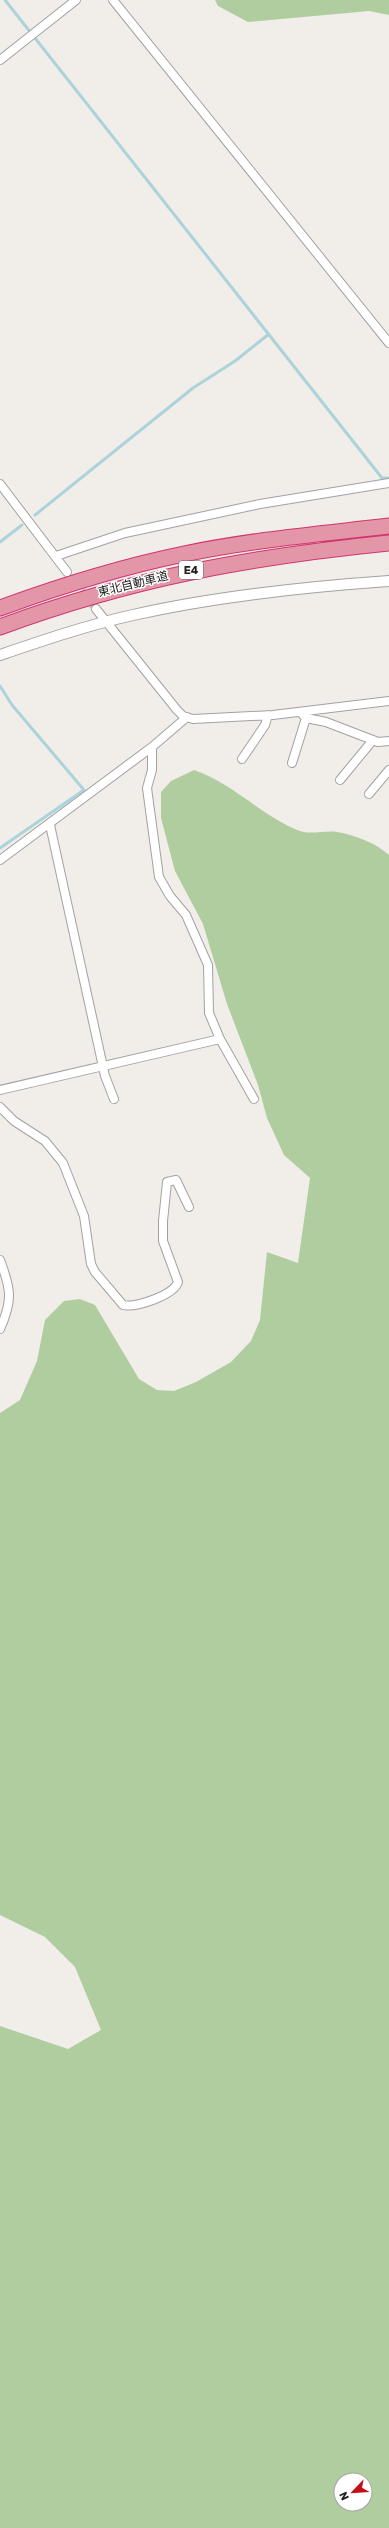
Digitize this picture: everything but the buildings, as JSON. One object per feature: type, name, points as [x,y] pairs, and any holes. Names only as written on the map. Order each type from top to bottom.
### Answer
[{"type":"highway","name":"東北自動車道","points":[[0,608],[81,581],[184,554],[296,537],[389,526]]},
{"type":"highway","name":"東北自動車道","points":[[0,627],[87,596],[187,571],[300,552],[389,543]]},
{"type":"street","points":[[0,60],[76,0]]},
{"type":"street","points":[[113,0],[389,343]]},
{"type":"street","points":[[56,556],[125,533],[260,504],[389,483]]},
{"type":"street","points":[[0,484],[67,572]]},
{"type":"street","points":[[0,655],[68,632],[173,607],[235,597],[332,585],[389,582]]},
{"type":"street","points":[[96,609],[177,710],[187,717],[209,720],[268,716],[389,701]]},
{"type":"street","points":[[300,712],[306,718],[326,722],[387,744]]},
{"type":"street","points":[[242,759],[265,726],[268,716]]},
{"type":"street","points":[[0,860],[50,825],[152,747],[187,717]]},
{"type":"street","points":[[292,763],[306,718]]},
{"type":"street","points":[[340,780],[373,740]]},
{"type":"street","points":[[152,747],[152,770],[147,788],[160,877],[170,896],[186,915],[208,965],[209,1013],[220,1039],[254,1100]]},
{"type":"street","points":[[368,794],[389,770]]},
{"type":"street","points":[[50,825],[104,1066],[114,1099]]},
{"type":"street","points":[[0,1090],[220,1039]]},
{"type":"street","points":[[0,1107],[14,1121],[45,1141],[63,1163],[84,1216],[91,1264],[95,1272],[123,1305],[154,1299],[169,1293],[176,1287],[178,1282],[163,1241],[163,1221],[167,1182],[176,1180],[189,1207]]},
{"type":"street","points":[[0,1260],[10,1299],[9,1309],[0,1329]]},
{"type":"green space","points":[[215,0],[389,0],[389,15],[369,11],[248,22],[218,6]]},
{"type":"green space","points":[[194,770],[222,783],[286,825],[309,833],[337,832],[351,835],[372,843],[389,855],[389,2528],[0,2528],[0,2026],[68,2049],[101,2030],[75,1967],[45,1937],[0,1915],[0,1413],[20,1400],[37,1361],[45,1320],[64,1301],[80,1299],[95,1305],[139,1379],[157,1390],[174,1391],[196,1382],[231,1362],[251,1341],[260,1320],[267,1252],[298,1263],[310,1178],[284,1155],[267,1118],[258,1085],[227,1004],[203,924],[175,871],[161,818],[161,792],[171,781]]},
{"type":"waterway","points":[[5,0],[382,478],[389,478]]},
{"type":"waterway","points":[[35,515],[193,388],[235,361],[269,334]]},
{"type":"waterway","points":[[0,542],[22,525]]},
{"type":"waterway","points":[[0,686],[12,705],[84,790],[0,848]]},
{"type":"tunnel","points":[[74,581],[96,609]]}]
